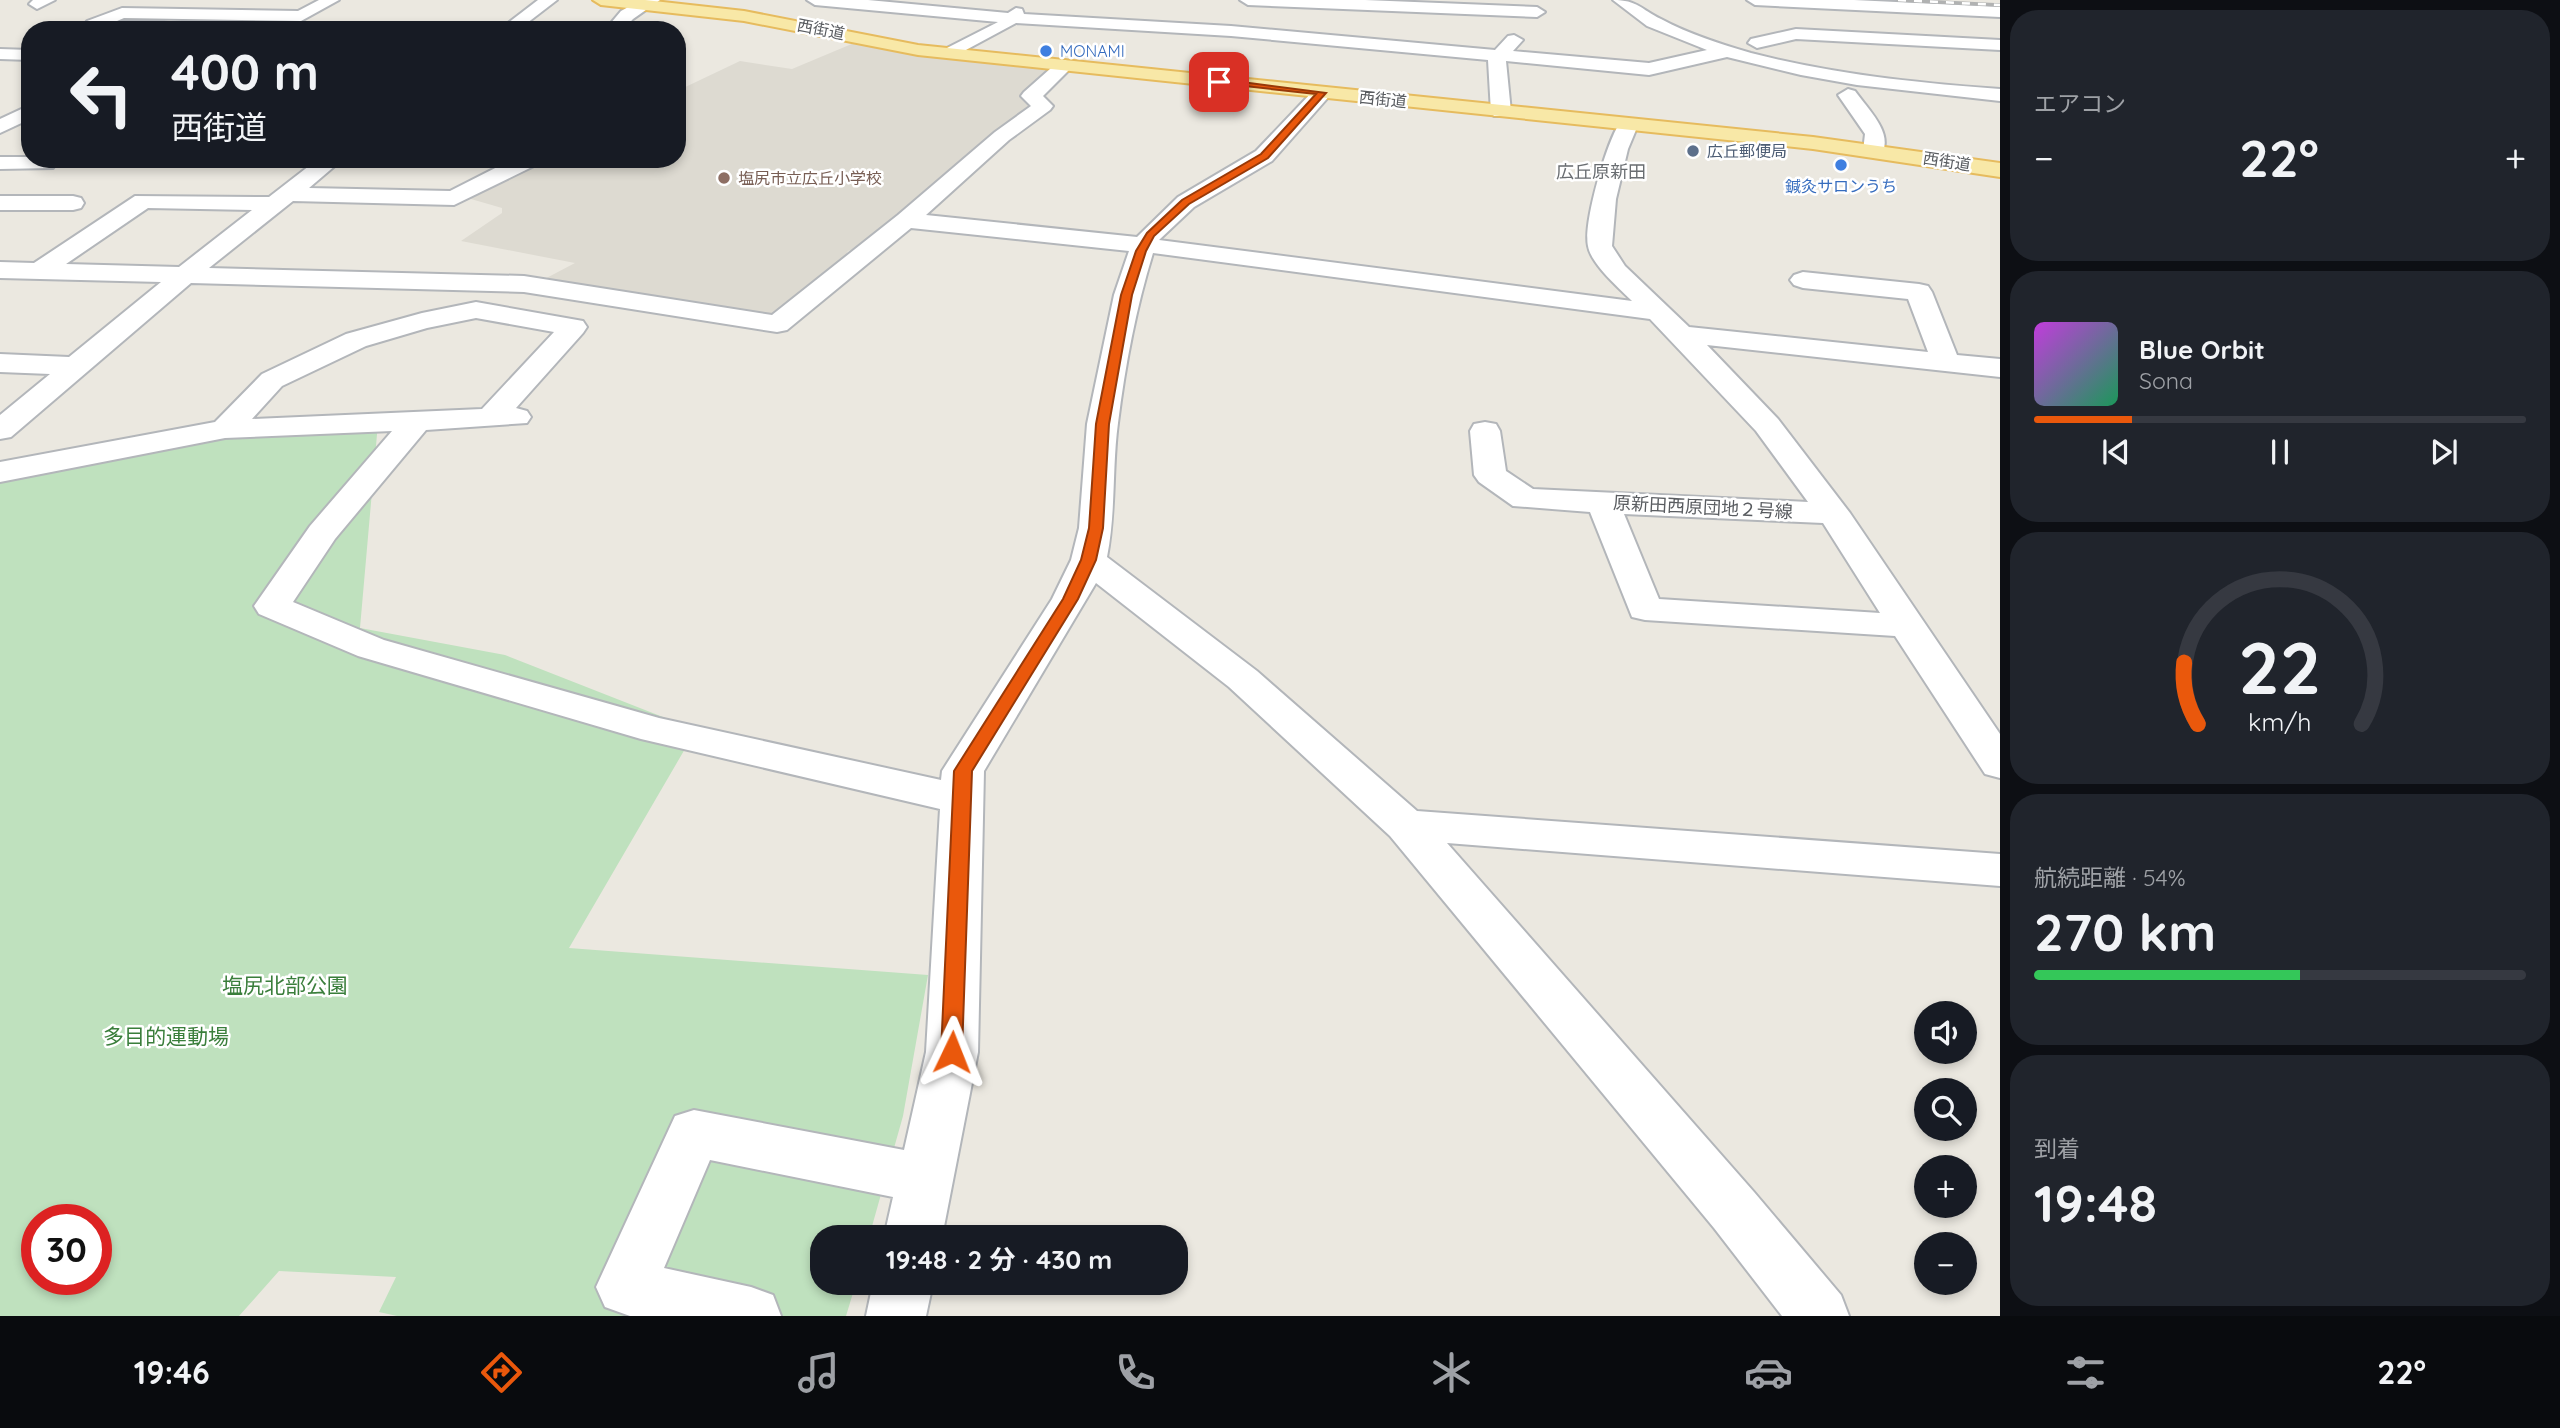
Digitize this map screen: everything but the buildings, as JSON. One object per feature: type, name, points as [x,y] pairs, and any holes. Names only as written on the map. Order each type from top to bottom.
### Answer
[{"type":"main road","name":"西街道","points":[[601,0],[649,2],[779,22],[918,50],[1874,151],[2000,170]]},
{"type":"street","points":[[213,21],[256,0]]},
{"type":"street","points":[[101,21],[122,13],[301,16],[331,0]]},
{"type":"street","points":[[520,21],[549,0]]},
{"type":"street","points":[[815,0],[1011,18],[1231,31],[1497,58],[1649,69],[1728,51]]},
{"type":"street","points":[[951,53],[1008,23],[1026,0]]},
{"type":"street","points":[[1248,0],[1538,6]]},
{"type":"street","points":[[1231,31],[1254,0]]},
{"type":"street","points":[[1621,0],[1633,11],[1670,31],[1728,51],[1846,77],[1993,90]]},
{"type":"street","points":[[1648,0],[1661,12],[1693,29],[1783,57],[1872,74],[1993,90]]},
{"type":"street","points":[[1755,0],[2000,12]]},
{"type":"street","points":[[621,21],[649,2]]},
{"type":"street","points":[[1501,112],[1497,58],[1538,6]]},
{"type":"street","points":[[1707,26],[1757,43],[1993,90]]},
{"type":"street","points":[[1757,43],[1796,33],[2000,45]]},
{"type":"street","points":[[0,54],[21,55]]},
{"type":"street","points":[[0,270],[524,284],[776,324],[906,220],[1002,136],[1043,106],[1031,96],[1066,65]]},
{"type":"street","points":[[1993,90],[2000,111]]},
{"type":"street","points":[[915,1225],[952,1052],[963,771],[1070,599],[1089,560],[1096,528],[1102,424],[1127,295],[1144,245],[1150,235],[1186,202],[1264,156],[1322,93]]},
{"type":"street","points":[[1848,95],[1875,134],[1874,151]]},
{"type":"street","points":[[0,112],[21,112]]},
{"type":"street","points":[[0,127],[21,116]]},
{"type":"street","points":[[1628,125],[1617,149],[1605,199],[1600,246],[1616,271],[1670,323],[1767,425],[1832,513],[2000,764]]},
{"type":"street","points":[[0,163],[21,163]]},
{"type":"street","points":[[0,429],[187,273],[321,168]]},
{"type":"street","points":[[41,271],[142,201],[454,198],[512,168]]},
{"type":"street","points":[[0,203],[73,204]]},
{"type":"street","points":[[906,220],[1144,245],[1670,323],[2000,368]]},
{"type":"street","points":[[1804,280],[1919,292],[1946,362]]},
{"type":"street","points":[[0,472],[225,429],[504,417],[573,327],[475,310],[422,321],[356,340],[272,380],[225,429]]},
{"type":"street","points":[[0,363],[76,366]]},
{"type":"street","points":[[418,420],[322,533],[272,606],[371,648],[655,730],[962,799]]},
{"type":"street","points":[[1485,431],[1490,475],[1525,499],[1603,503]]},
{"type":"street","name":"原新田西原団地２号線","points":[[1832,513],[1603,503],[1645,609],[1906,626]]},
{"type":"street","points":[[1089,560],[1243,679],[1406,825],[1734,1210],[1819,1316]]},
{"type":"street","points":[[1406,825],[2000,870]]},
{"type":"street","points":[[751,1316],[626,1287],[694,1133],[925,1179]]},
{"type":"street","points":[[896,1316],[900,1295]]},
{"type":"shaded area","name":"塩尻市立広丘小学校","points":[[854,43],[931,57],[1053,70],[1037,105],[868,243],[848,251],[841,262],[769,320],[537,283],[575,263],[461,241],[502,213],[502,208],[464,197],[519,168],[686,168],[686,87],[740,61],[792,69]]},
{"type":"green space","name":"塩尻北部公園","points":[[378,423],[360,628],[505,655],[696,730],[569,948],[928,975],[903,1116],[872,1225],[810,1225],[810,1295],[852,1295],[846,1316],[397,1316],[379,1312],[396,1277],[279,1271],[239,1316],[0,1316],[0,472],[191,430]]},
{"type":"railway","points":[[1898,0],[2000,5]]},
{"type":"place","name":"MONAMI","points":[[1046,51]]},
{"type":"place","name":"広丘郵便局","points":[[1693,151]]},
{"type":"place","name":"鍼灸サロンうち","points":[[1841,165]]},
{"type":"place","name":"塩尻市立広丘小学校","points":[[724,178]]},
{"type":"district","name":"広丘原新田","points":[[1601,171]]},
{"type":"route","points":[[952,1052],[963,771],[1070,599],[1089,560],[1096,528],[1102,424],[1127,295],[1141,251],[1150,235],[1186,202],[1264,156],[1322,93],[1219,82]]},
{"type":"park label","name":"多目的運動場","points":[[166,1036]]}]
